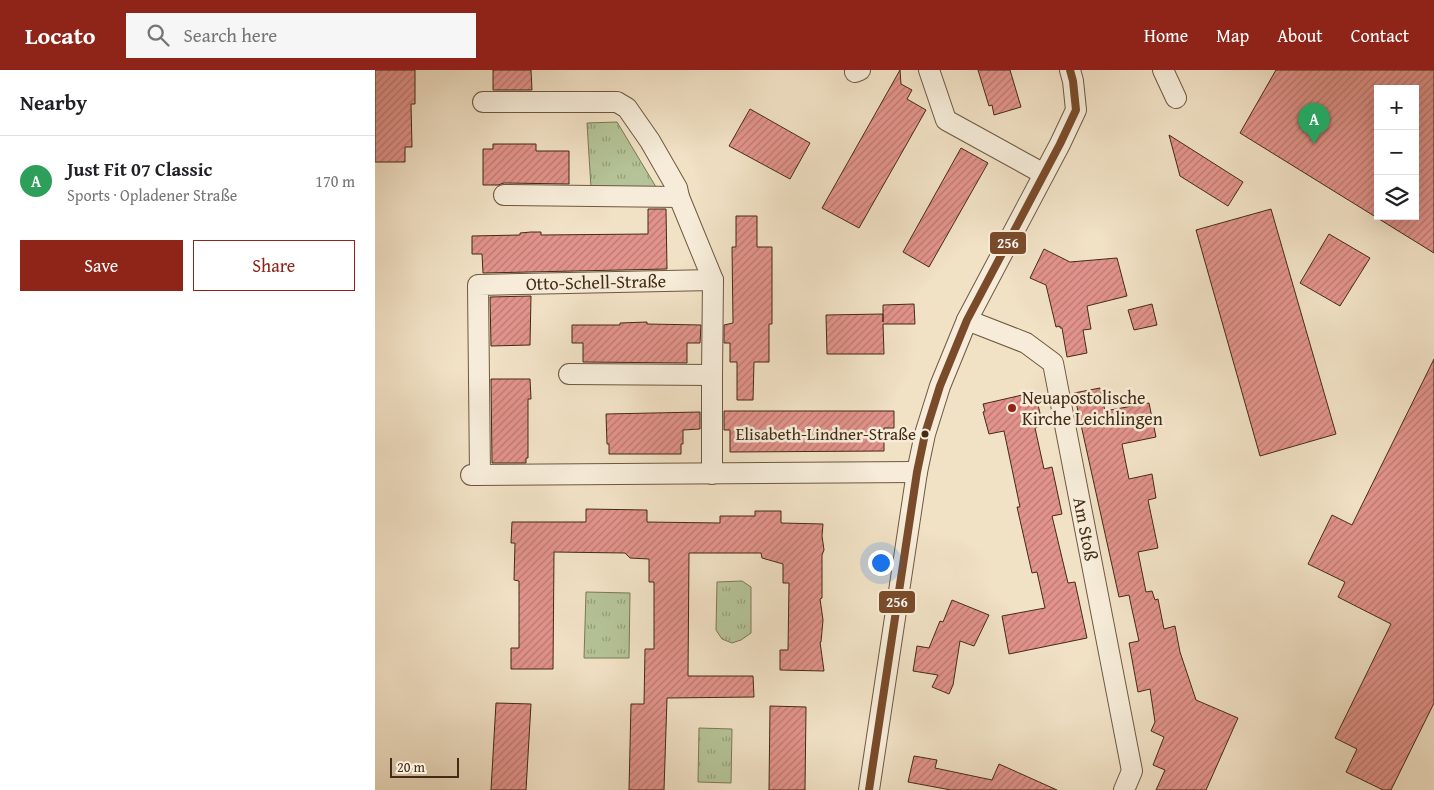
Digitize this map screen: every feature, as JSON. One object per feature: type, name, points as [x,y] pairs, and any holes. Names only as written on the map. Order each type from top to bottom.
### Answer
[{"type":"street","points":[[929,70],[946,120],[1044,174]]},
{"type":"street","points":[[869,790],[917,472],[925,434],[940,386],[967,320],[1076,110],[1070,70]]},
{"type":"street","points":[[1163,70],[1176,98]]},
{"type":"street","points":[[483,102],[617,102],[627,108],[650,141],[677,188],[713,280],[712,474],[917,472]]},
{"type":"street","points":[[504,195],[679,197]]},
{"type":"street","name":"Otto-Schell-Straße","points":[[712,474],[475,475],[479,286],[713,280]]},
{"type":"street","name":"Am Stoß","points":[[967,320],[1026,343],[1053,363],[1132,770],[1124,790]]},
{"type":"street","points":[[569,374],[712,375]]},
{"type":"green space","points":[[617,122],[656,187],[591,188],[587,123]]},
{"type":"green space","points":[[742,581],[751,587],[751,633],[741,640],[732,643],[722,639],[716,630],[717,582]]},
{"type":"green space","points":[[586,592],[630,593],[629,658],[584,658]]},
{"type":"green space","points":[[699,728],[732,729],[731,783],[698,782]]},
{"type":"building","points":[[375,70],[415,70],[415,104],[411,104],[412,147],[405,147],[405,162],[375,162]]},
{"type":"building","points":[[493,70],[531,70],[532,90],[493,90]]},
{"type":"building","points":[[900,70],[901,84],[912,90],[907,99],[926,110],[859,228],[822,208]]},
{"type":"building","points":[[978,70],[1010,70],[1021,107],[994,115],[992,105],[989,106]]},
{"type":"building","points":[[1276,70],[1434,70],[1434,253],[1381,220],[1419,220],[1419,85],[1374,85],[1374,216],[1240,133]]},
{"type":"building","points":[[750,109],[810,143],[790,179],[729,146]]},
{"type":"building","points":[[1169,135],[1243,182],[1228,206],[1180,176]]},
{"type":"building","points":[[493,144],[536,144],[536,151],[569,151],[569,184],[504,183],[483,185],[483,149],[493,149]]},
{"type":"building","points":[[961,148],[988,163],[929,267],[903,252]]},
{"type":"building","points":[[648,209],[666,209],[667,269],[483,273],[482,254],[472,254],[472,236],[520,235],[520,233],[531,232],[541,232],[541,235],[648,234]]},
{"type":"building","points":[[1271,209],[1336,434],[1260,456],[1196,230]]},
{"type":"building","points":[[736,216],[757,216],[757,247],[772,247],[772,324],[769,324],[769,362],[754,362],[753,400],[737,400],[737,362],[730,362],[730,343],[724,343],[724,325],[733,323],[732,247],[736,247]]},
{"type":"building","points":[[1329,234],[1370,258],[1340,306],[1300,283]]},
{"type":"building","points":[[1044,249],[1070,262],[1117,258],[1127,296],[1087,306],[1091,329],[1083,330],[1087,353],[1067,357],[1062,328],[1060,326],[1056,327],[1046,285],[1030,278]]},
{"type":"building","points":[[531,296],[530,345],[491,346],[490,297]]},
{"type":"building","points":[[914,304],[915,324],[883,324],[884,354],[827,354],[826,315],[883,314],[883,305]]},
{"type":"building","points":[[1152,304],[1157,325],[1134,330],[1128,310]]},
{"type":"building","points":[[647,322],[647,324],[701,325],[700,343],[687,343],[687,363],[583,362],[583,343],[572,343],[572,325],[620,325],[620,323]]},
{"type":"building","points":[[1434,359],[1434,703],[1391,790],[1383,790],[1346,772],[1357,749],[1335,738],[1391,624],[1338,597],[1345,582],[1308,564],[1332,515],[1352,525]]},
{"type":"building","points":[[491,379],[530,379],[531,399],[528,399],[528,458],[526,458],[526,463],[492,463]]},
{"type":"building","points":[[1100,388],[1105,411],[1149,403],[1156,437],[1122,444],[1129,479],[1152,474],[1156,498],[1148,500],[1158,548],[1138,552],[1146,592],[1152,591],[1155,600],[1158,599],[1164,629],[1175,626],[1180,652],[1196,700],[1238,718],[1206,790],[1156,790],[1165,770],[1153,765],[1164,737],[1151,731],[1155,722],[1150,689],[1138,692],[1129,643],[1139,641],[1129,595],[1119,597],[1074,393]]},
{"type":"building","points":[[1031,393],[1034,402],[1037,401],[1043,425],[1035,428],[1044,469],[1052,467],[1062,514],[1052,516],[1068,583],[1075,582],[1087,638],[1009,654],[1002,616],[1045,608],[1037,572],[1032,573],[1017,507],[1020,507],[1004,431],[989,434],[983,412],[985,411],[983,404]]},
{"type":"building","points":[[724,411],[894,411],[894,428],[884,428],[884,451],[730,452],[730,430],[724,430]]},
{"type":"building","points":[[700,412],[700,429],[683,430],[681,454],[609,454],[606,414]]},
{"type":"building","points":[[586,509],[647,510],[647,522],[720,523],[720,516],[755,516],[755,511],[781,511],[781,523],[823,524],[824,550],[822,555],[822,598],[820,599],[823,620],[820,642],[824,671],[780,670],[780,650],[788,650],[789,583],[783,583],[783,564],[762,558],[761,553],[689,553],[688,676],[753,676],[754,697],[667,698],[664,790],[629,790],[631,704],[644,704],[645,649],[654,649],[654,582],[649,582],[649,559],[630,558],[625,553],[554,552],[553,669],[511,669],[511,648],[519,648],[519,581],[514,580],[515,543],[511,543],[512,522],[586,522]]},
{"type":"building","points":[[952,600],[989,615],[974,646],[960,641],[953,685],[949,694],[932,687],[938,675],[913,671],[917,646],[929,648],[940,621],[943,622]]},
{"type":"building","points":[[496,703],[531,704],[526,790],[491,790]]},
{"type":"building","points":[[770,706],[806,707],[805,790],[769,790]]},
{"type":"building","points":[[914,756],[937,760],[935,768],[992,780],[999,764],[1057,790],[951,790],[908,782]]},
{"type":"transit line","name":"256","points":[[869,790],[917,472],[925,434],[940,386],[967,320],[1076,110],[1070,70]]},
{"type":"place","name":"Just Fit 07 Classic","points":[[1314,144]]},
{"type":"place","name":"Neuapostolische Kirche Leichlingen","points":[[1012,408]]},
{"type":"place","name":"Elisabeth-Lindner-Straße","points":[[925,434]]}]
